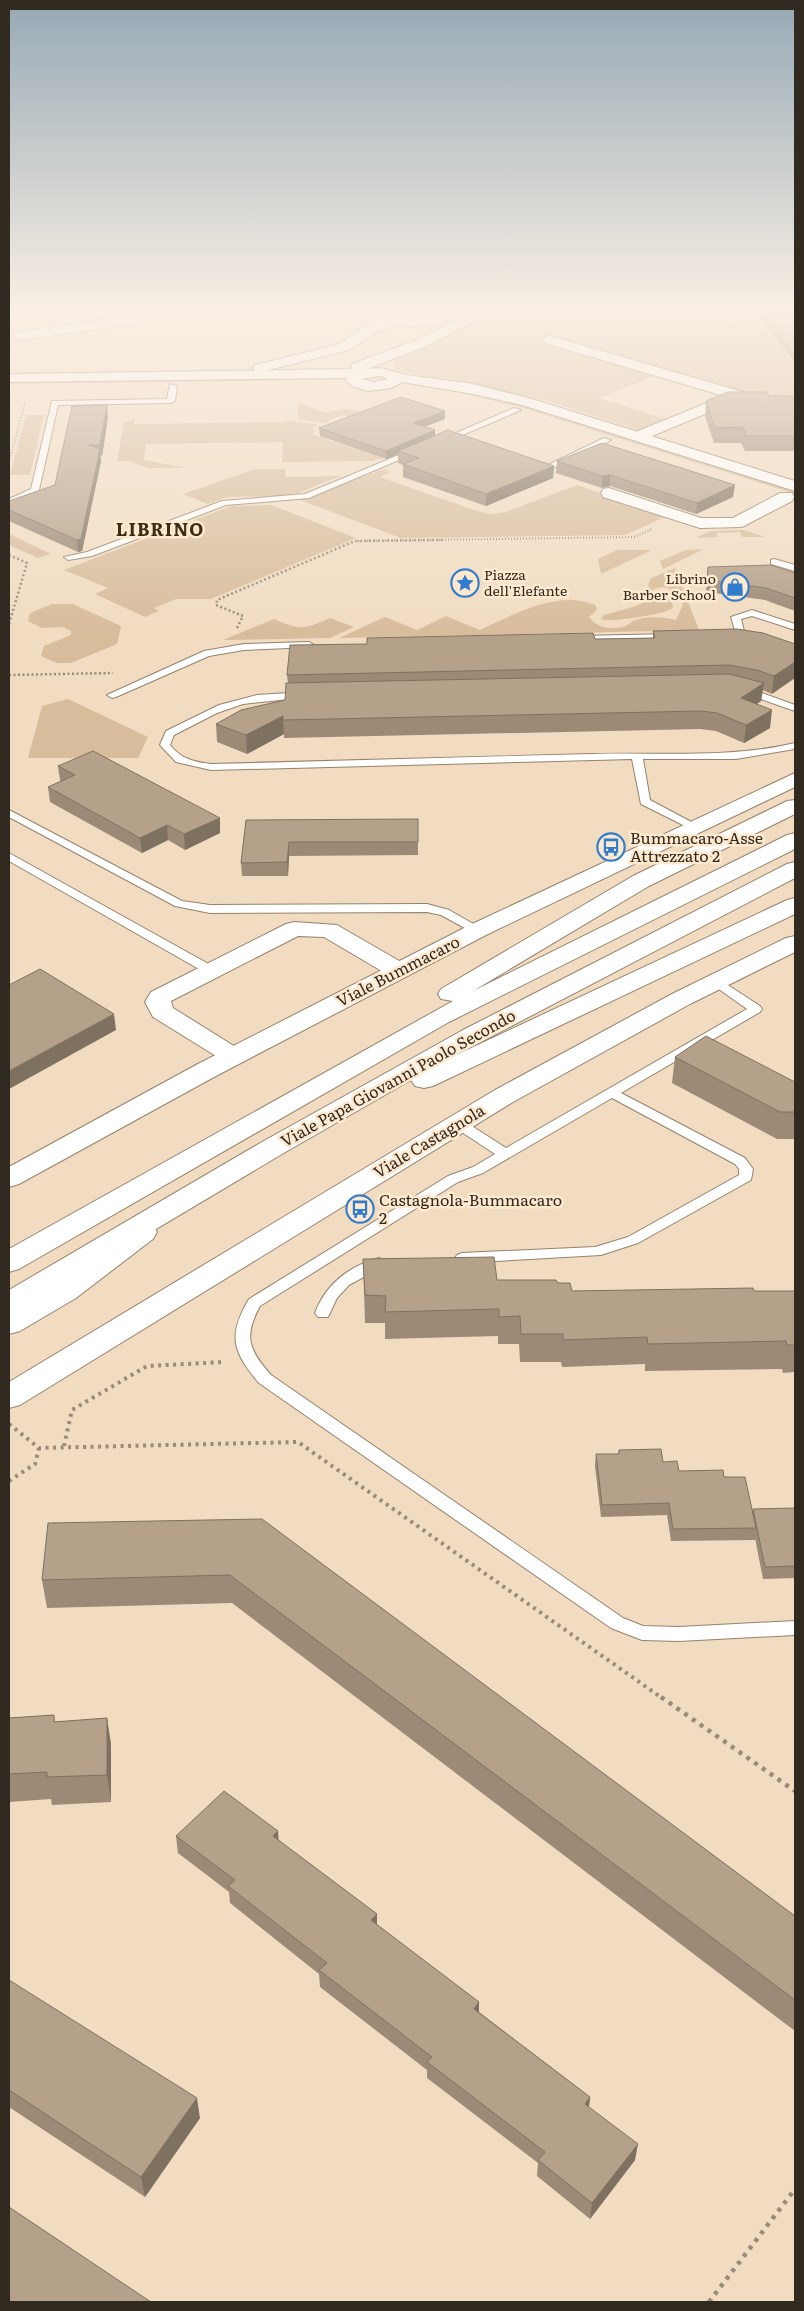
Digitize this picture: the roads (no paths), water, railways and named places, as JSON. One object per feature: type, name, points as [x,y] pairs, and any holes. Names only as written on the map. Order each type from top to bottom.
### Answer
[{"type":"main road","points":[[532,415],[607,440],[792,494]]},
{"type":"main road","points":[[566,415],[639,436],[792,494]]},
{"type":"main road","points":[[639,436],[690,415]]},
{"type":"main road","points":[[609,493],[700,523],[736,523],[792,494]]},
{"type":"main road","name":"Viale Bummacaro","points":[[9,1178],[233,1056],[478,930],[795,779]]},
{"type":"main road","points":[[198,1153],[454,991],[641,881],[795,806]]},
{"type":"main road","name":"Viale Papa Giovanni Paolo Secondo","points":[[9,1262],[440,1017],[795,840]]},
{"type":"main road","name":"Viale Papa Giovanni Paolo Secondo","points":[[9,1302],[272,1148],[472,1035],[795,869]]},
{"type":"main road","points":[[272,1148],[441,1073],[795,905]]},
{"type":"main road","points":[[233,1056],[162,1012],[158,1002],[164,994],[286,931],[319,928],[337,934],[399,971]]},
{"type":"main road","name":"Viale Castagnola","points":[[9,1397],[47,1372],[504,1096],[717,982],[795,943]]},
{"type":"main road","points":[[9,1324],[66,1290],[194,1193]]},
{"type":"main road","points":[[9,1251],[92,1214]]},
{"type":"lane","points":[[9,502],[30,494],[35,490],[52,415]]},
{"type":"lane","points":[[68,557],[89,554],[226,503],[306,496],[505,415]]},
{"type":"lane","points":[[552,465],[607,440]]},
{"type":"lane","points":[[774,562],[795,568]]},
{"type":"lane","points":[[739,636],[736,617],[752,613],[795,627]]},
{"type":"lane","points":[[571,639],[681,637]]},
{"type":"lane","points":[[112,695],[206,653],[244,647],[323,645]]},
{"type":"lane","points":[[735,689],[750,691],[795,708]]},
{"type":"lane","points":[[312,695],[260,697],[239,701],[190,722],[170,734],[166,745],[172,755],[187,764],[211,767],[637,756],[724,757],[764,755],[795,746]]},
{"type":"lane","points":[[637,756],[645,802],[693,826]]},
{"type":"lane","points":[[9,813],[179,904],[210,909],[427,908],[444,912],[478,930]]},
{"type":"lane","points":[[9,856],[210,970]]},
{"type":"lane","points":[[717,982],[756,1009],[478,1170],[453,1179],[254,1303],[244,1320],[241,1341],[247,1359],[265,1379],[617,1623],[642,1633],[679,1634],[795,1628]]},
{"type":"lane","points":[[451,1259],[596,1252],[633,1240],[746,1177],[746,1169],[740,1161],[610,1092]]},
{"type":"lane","points":[[458,1124],[505,1154]]},
{"type":"lane","points":[[323,1313],[327,1299],[353,1273],[383,1262],[393,1261]]},
{"type":"place","name":"Piazza dell'Elefante","points":[[465,583]]},
{"type":"place","name":"Librino Barber School","points":[[735,587]]},
{"type":"place","name":"Bummacaro-Asse Attrezzato 2","points":[[611,847]]},
{"type":"place","name":"Castagnola-Bummacaro 2","points":[[360,1209]]},
{"type":"district","name":"LIBRINO","points":[[160,530]]}]
